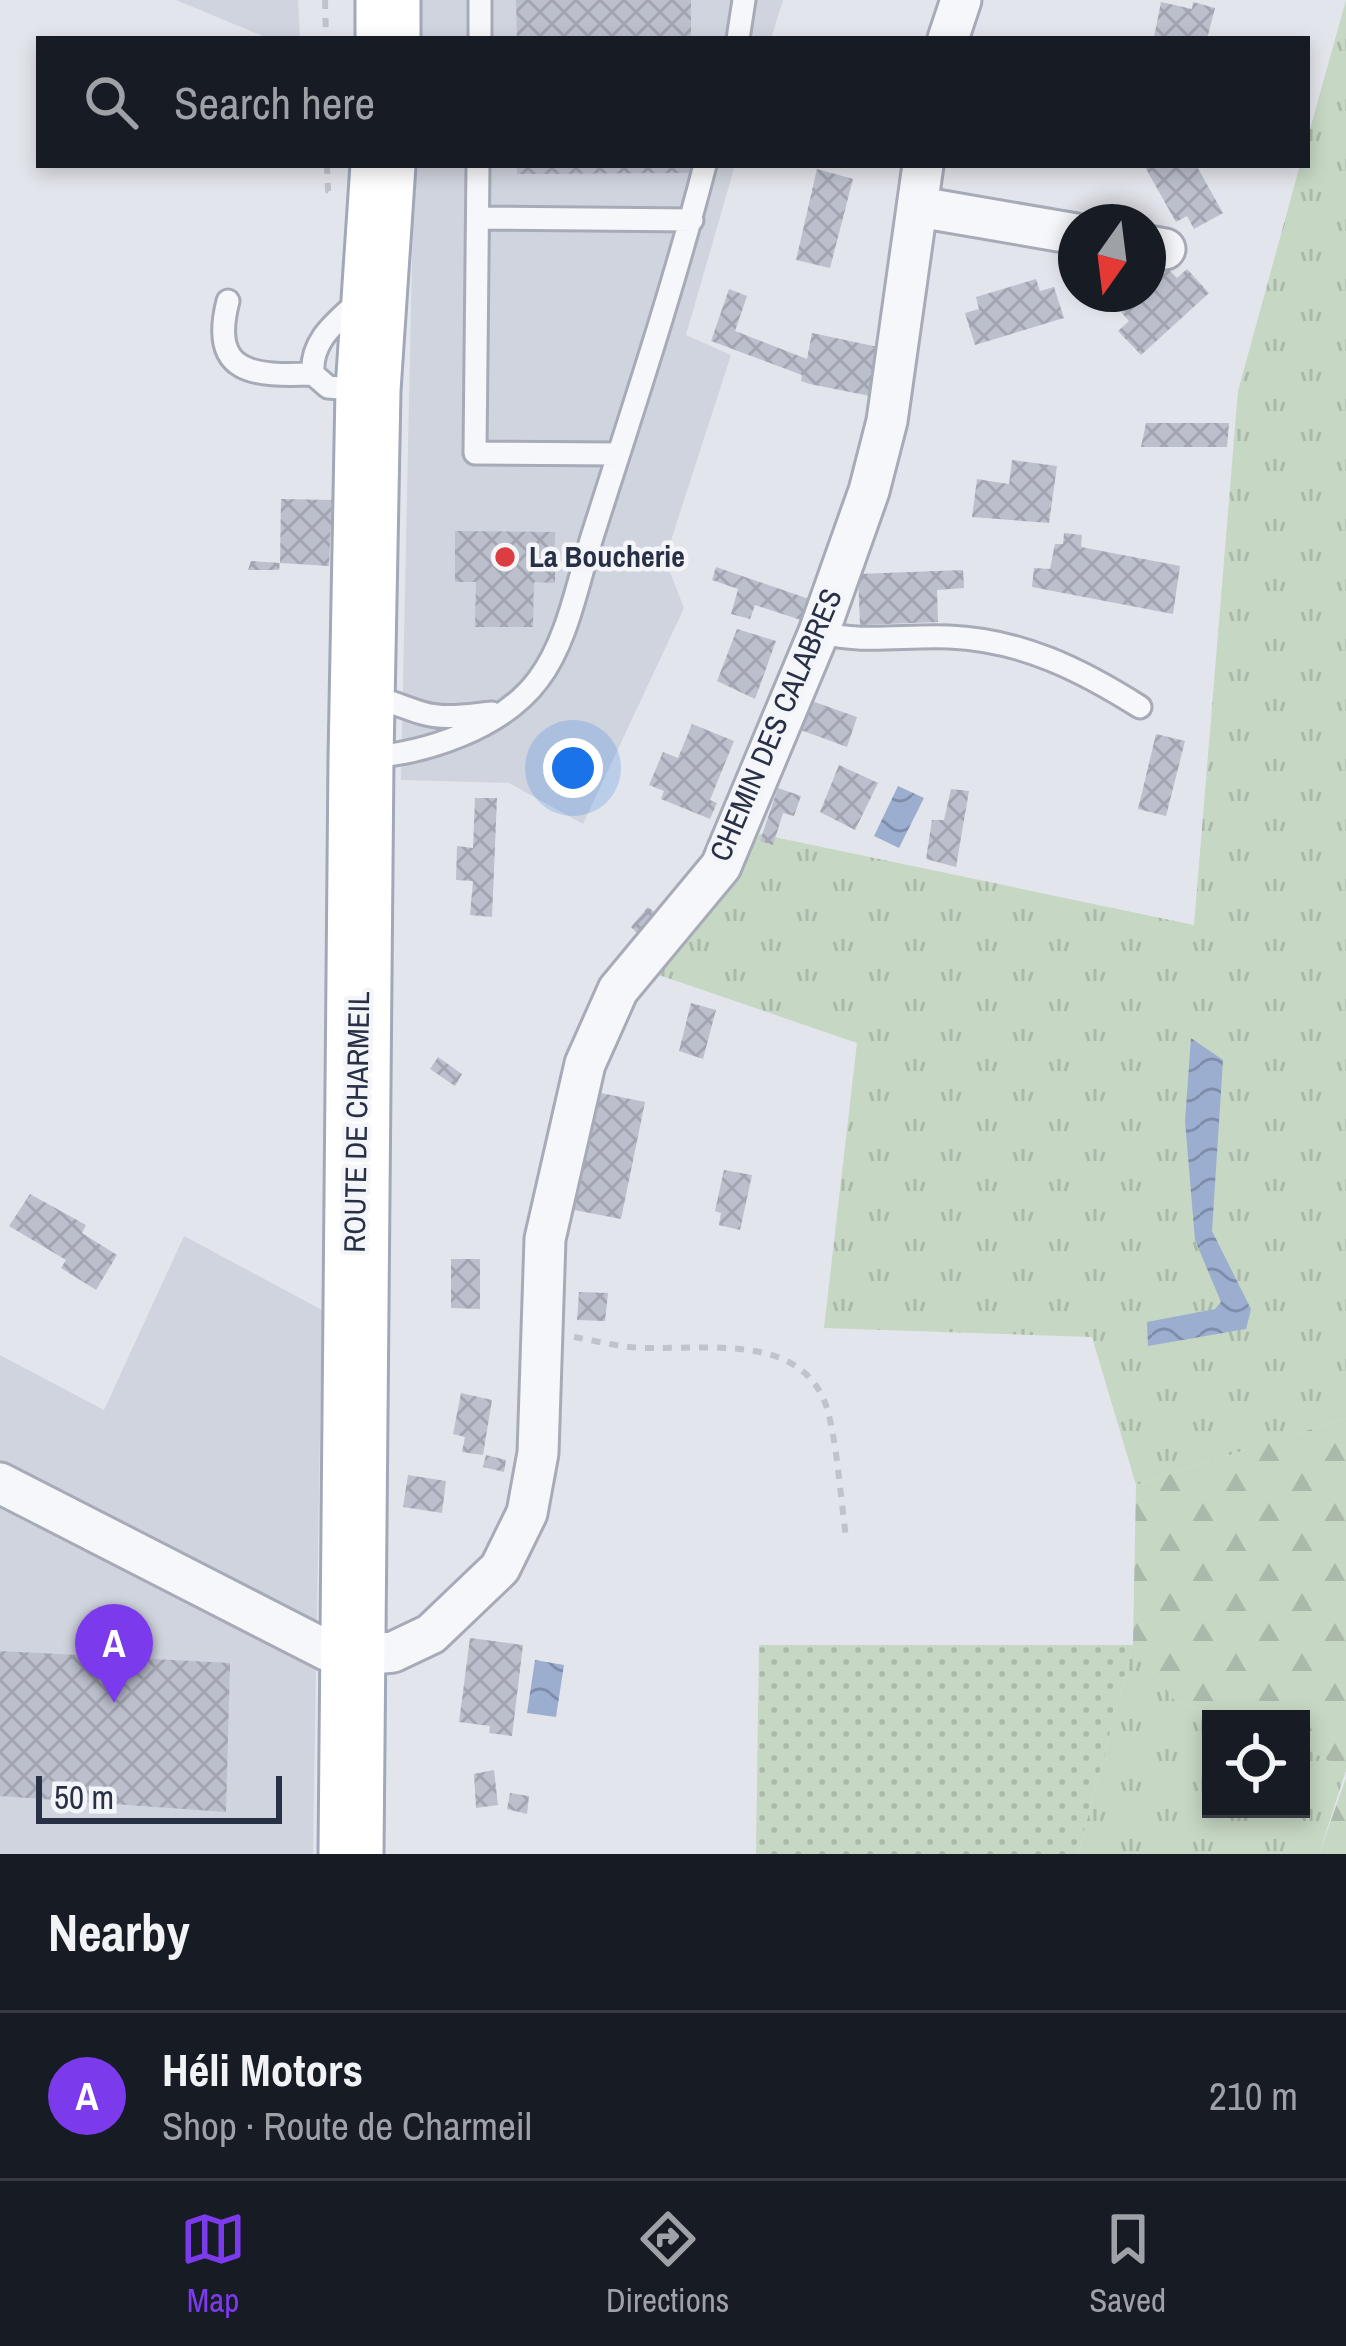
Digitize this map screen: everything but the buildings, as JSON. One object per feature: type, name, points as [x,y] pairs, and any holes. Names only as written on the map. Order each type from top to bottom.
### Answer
[{"type":"main road","points":[[356,0],[356,36]]},
{"type":"main road","points":[[388,0],[388,36]]},
{"type":"main road","name":"ROUTE DE CHARMEIL","points":[[340,382],[361,298],[357,168]]},
{"type":"main road","name":"ROUTE DE CHARMEIL","points":[[351,1854],[362,696],[340,382],[382,168]]},
{"type":"street","points":[[949,36],[961,0]]},
{"type":"street","name":"CHEMIN DES CALABRES","points":[[353,1656],[393,1652],[431,1634],[500,1568],[527,1514],[538,1453],[545,1239],[585,1064],[618,990],[721,866],[818,632],[869,491],[887,421],[923,168]]},
{"type":"street","points":[[919,207],[1058,231]]},
{"type":"street","points":[[0,1483],[328,1651],[353,1656]]},
{"type":"lane","points":[[479,36],[480,0]]},
{"type":"lane","points":[[738,36],[744,0]]},
{"type":"lane","points":[[478,168],[475,454],[618,454]]},
{"type":"lane","points":[[361,758],[392,756],[445,740],[505,712],[542,676],[555,650],[618,454],[704,168]]},
{"type":"lane","points":[[478,218],[692,220]]},
{"type":"lane","points":[[228,301],[220,333],[225,349],[239,365],[256,373],[340,382]]},
{"type":"lane","points":[[818,632],[844,639],[988,640],[1036,652],[1086,673],[1140,707]]},
{"type":"lane","points":[[362,696],[450,717],[505,712]]},
{"type":"path","points":[[326,0],[326,36]]},
{"type":"path","points":[[542,1331],[630,1347],[758,1350],[793,1365],[813,1380],[826,1403],[846,1538]]},
{"type":"shaded area","points":[[176,0],[298,0],[300,36],[263,36]]},
{"type":"shaded area","points":[[417,0],[783,0],[772,36],[416,36]]},
{"type":"shaded area","points":[[414,168],[734,168],[686,335],[731,355],[665,559],[684,608],[583,824],[509,783],[401,780]]},
{"type":"shaded area","points":[[184,1236],[322,1310],[313,1854],[0,1854],[0,1355],[104,1410]]},
{"type":"green space","points":[[1346,0],[1346,1418],[1136,1485],[1092,1337],[824,1328],[857,1043],[659,975],[760,834],[1194,925],[1238,391],[1299,168],[1310,168],[1310,129]]},
{"type":"green space","points":[[1346,1418],[1346,1770],[1310,1751],[1310,1710],[1202,1710],[1176,1702],[1133,1645],[1136,1485]]},
{"type":"green space","points":[[759,1645],[1133,1645],[1078,1854],[756,1854]]},
{"type":"green space","points":[[1133,1645],[1176,1702],[1202,1710],[1202,1818],[1310,1818],[1310,1751],[1346,1770],[1319,1854],[1078,1854]]},
{"type":"green space","points":[[1346,1778],[1346,1854],[1319,1854]]},
{"type":"water","points":[[898,786],[924,798],[899,848],[874,836]]},
{"type":"water","points":[[1191,1038],[1223,1060],[1212,1231],[1251,1309],[1246,1329],[1148,1346],[1147,1322],[1215,1309],[1221,1302],[1195,1240],[1185,1121]]},
{"type":"water","points":[[535,1660],[564,1665],[556,1717],[527,1713]]},
{"type":"place","name":"La Boucherie","points":[[505,557]]},
{"type":"place","name":"Héli Motors","points":[[114,1703]]}]
